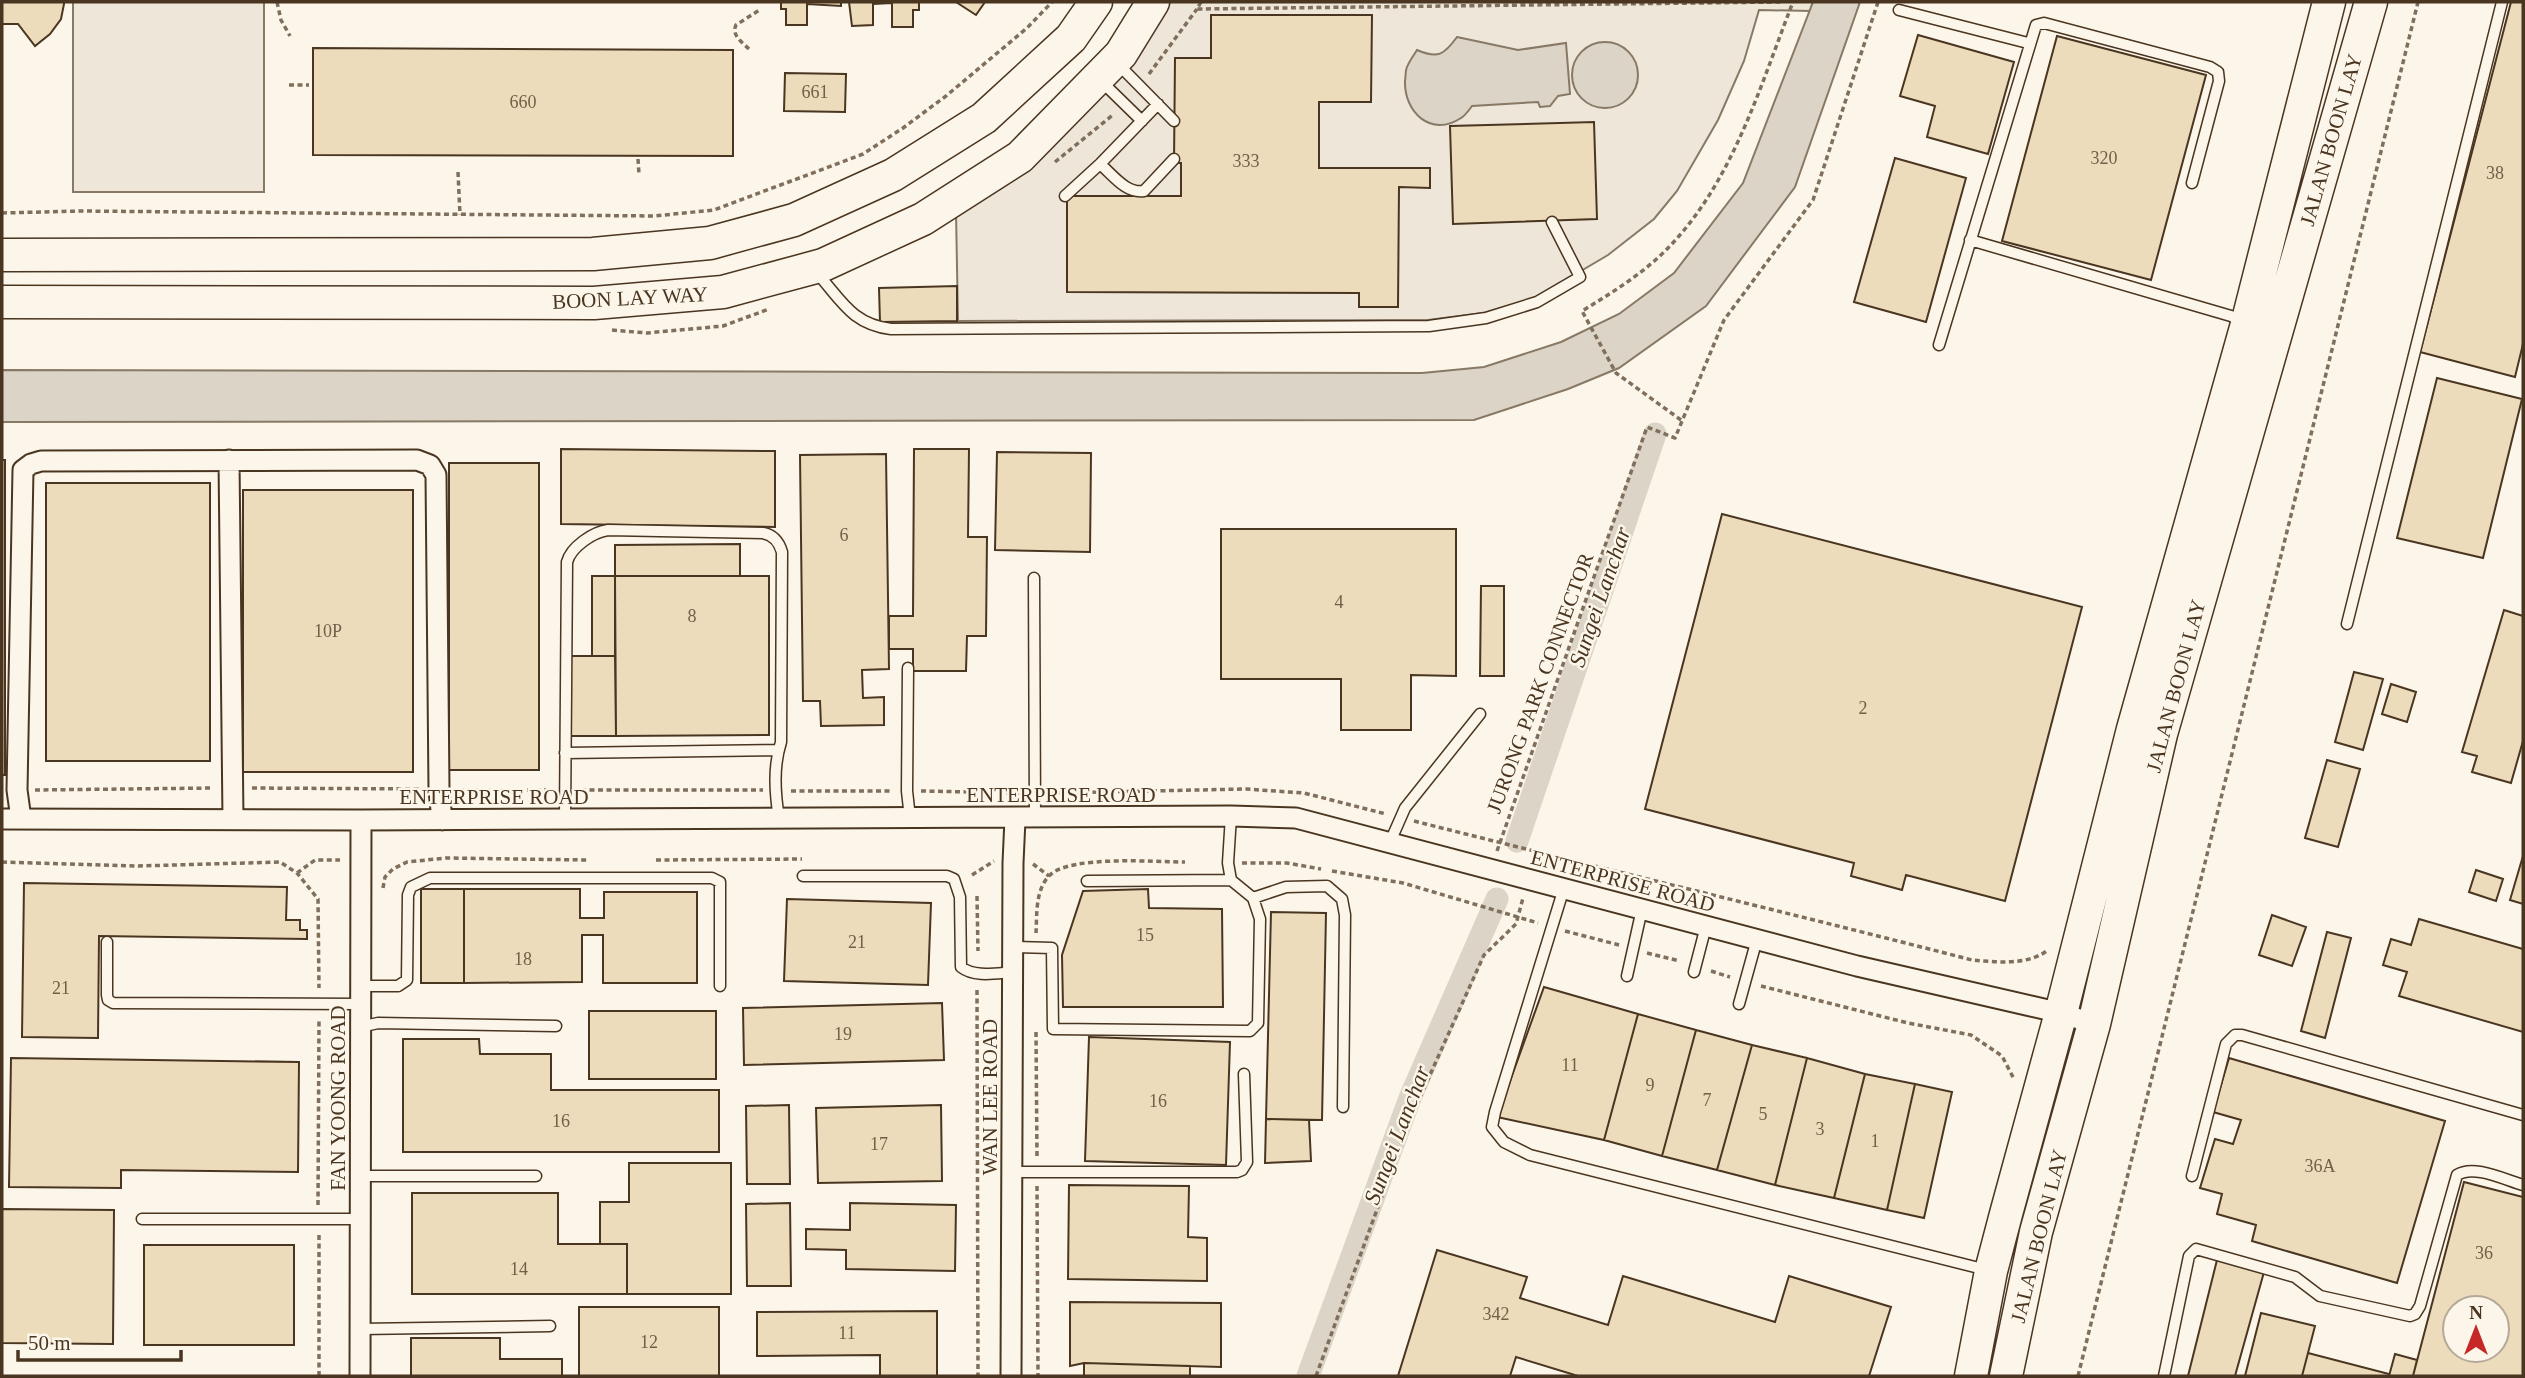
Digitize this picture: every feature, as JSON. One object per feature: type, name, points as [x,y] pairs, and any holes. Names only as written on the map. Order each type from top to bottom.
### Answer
[{"type":"main road","points":[[2,255],[593,254],[710,243],[794,220],[893,176],[984,118],[1071,38],[1096,2]]},
{"type":"main road","name":"BOON LAY WAY","points":[[2,302],[594,303],[723,292],[823,265],[923,219],[1020,157],[1121,54],[1153,2]]},
{"type":"main road","name":"JALAN BOON LAY","points":[[1971,1376],[1991,1271],[2061,1013],[2133,729],[2247,324],[2329,2]]},
{"type":"main road","name":"JALAN BOON LAY","points":[[2006,1376],[2036,1232],[2094,1024],[2161,734],[2371,2]]},
{"type":"street","points":[[229,460],[233,819]]},
{"type":"street","points":[[11,819],[17,790],[23,470],[30,464],[41,461],[417,460],[430,465],[436,475],[439,790],[442,820]]},
{"type":"street","name":"ENTERPRISE ROAD","points":[[11,819],[1296,818],[1857,966],[2061,1013],[2094,1024]]},
{"type":"street","name":"WAN LEE ROAD","points":[[1012,1376],[1014,947],[1025,819]]},
{"type":"street","name":"FAN YOONG ROAD","points":[[360,1376],[361,820]]},
{"type":"lane","points":[[2347,624],[2501,2]]},
{"type":"lane","points":[[1899,10],[2028,43]]},
{"type":"lane","points":[[1939,345],[2028,43],[2036,25],[2044,23],[2216,70],[2218,81],[2192,183]]},
{"type":"lane","points":[[1107,69],[1158,104],[1174,121]]},
{"type":"lane","points":[[1107,69],[1142,121]]},
{"type":"lane","points":[[1065,196],[1158,104]]},
{"type":"lane","points":[[1100,164],[1130,191],[1137,192],[1144,191],[1174,159]]},
{"type":"lane","points":[[813,268],[855,317],[865,323],[891,330],[1429,326],[1486,318],[1537,302],[1580,277],[1552,222]]},
{"type":"lane","points":[[1970,240],[2231,316],[2247,324]]},
{"type":"lane","points":[[565,819],[567,562],[571,551],[598,533],[608,530],[763,533],[776,539],[782,552],[780,742],[775,790],[779,819]]},
{"type":"lane","points":[[1025,819],[1033,793],[1034,578]]},
{"type":"lane","points":[[908,668],[907,791],[910,819]]},
{"type":"lane","points":[[1390,842],[1405,808],[1480,714]]},
{"type":"lane","points":[[565,752],[778,750]]},
{"type":"lane","points":[[1231,816],[1228,863],[1231,880]]},
{"type":"lane","points":[[803,876],[938,874],[954,879],[960,897],[961,967],[977,973],[1014,972]]},
{"type":"lane","points":[[107,942],[107,995],[108,1000],[113,1003],[319,1004],[398,986],[407,980],[408,895],[411,887],[430,878],[712,878],[720,882],[720,986]]},
{"type":"lane","points":[[1014,947],[1052,948],[1053,1029],[1250,1031],[1258,1023],[1260,919],[1253,898],[1231,880],[1087,881]]},
{"type":"lane","points":[[1253,898],[1286,887],[1327,886],[1342,899],[1345,915],[1342,1107]]},
{"type":"lane","points":[[1564,888],[1495,1112],[1492,1127],[1504,1142],[1530,1155],[1991,1271]]},
{"type":"lane","points":[[1627,976],[1642,909]]},
{"type":"lane","points":[[1695,969],[1706,926]]},
{"type":"lane","points":[[1739,1004],[1757,939]]},
{"type":"lane","points":[[360,1027],[377,1023],[556,1026]]},
{"type":"lane","points":[[2192,1176],[2226,1044],[2235,1035],[2523,1115]]},
{"type":"lane","points":[[1013,1172],[1242,1170],[1247,1162],[1244,1074]]},
{"type":"lane","points":[[2164,1376],[2189,1256],[2196,1249],[2295,1277],[2320,1296],[2410,1316],[2415,1314],[2420,1306],[2457,1175],[2462,1172],[2477,1172],[2523,1185]]},
{"type":"lane","points":[[360,1176],[536,1176]]},
{"type":"lane","points":[[142,1219],[360,1219]]},
{"type":"lane","points":[[360,1329],[550,1326]]},
{"type":"path","points":[[277,2],[281,20],[290,36]]},
{"type":"path","points":[[2,212],[654,215],[715,210],[863,154],[946,96],[1027,28],[1052,2]]},
{"type":"path","points":[[1201,2],[1197,9],[1782,2]]},
{"type":"path","points":[[1793,2],[1743,130],[1698,211],[1655,261],[1632,281],[1583,311],[1616,373],[1681,420],[1724,320],[1813,200],[1878,2]]},
{"type":"path","points":[[2078,1376],[2418,2]]},
{"type":"path","points":[[749,49],[735,34],[734,29],[761,9]]},
{"type":"path","points":[[289,85],[309,85]]},
{"type":"path","points":[[638,159],[639,174]]},
{"type":"path","points":[[458,172],[460,215]]},
{"type":"path","name":"JURONG PARK CONNECTOR","points":[[1681,420],[1675,438],[1647,427],[1500,843],[1611,868],[1972,960],[2018,960],[2044,954],[2056,944]]},
{"type":"path","points":[[17,790],[233,788],[1033,793],[1246,789],[1304,793],[1500,843]]},
{"type":"path","points":[[393,869],[407,862],[430,859],[594,860]]},
{"type":"path","points":[[649,860],[802,859]]},
{"type":"path","points":[[2,862],[138,866],[279,862],[297,873],[318,899],[319,1376]]},
{"type":"path","points":[[1036,947],[1037,902],[1049,876],[1065,867],[1097,862],[1189,863]]},
{"type":"path","points":[[1228,863],[1287,863],[1403,883],[1695,969],[1908,1023],[1971,1035],[2002,1056],[2016,1082]]},
{"type":"path","points":[[972,874],[979,901],[978,1376]]},
{"type":"path","points":[[1316,1376],[1417,1104],[1484,955],[1516,924],[1523,897]]},
{"type":"path","points":[[1036,1027],[1038,1376]]},
{"type":"shaded area","points":[[73,2],[264,2],[264,192],[73,192]]},
{"type":"shaded area","points":[[1170,2],[1813,2],[1810,11],[1759,10],[1744,61],[1718,120],[1677,191],[1654,219],[1608,255],[1535,298],[1484,313],[1428,320],[958,321],[956,212],[1130,63]]},
{"type":"shaded area","points":[[1813,2],[1860,2],[1795,187],[1706,306],[1619,368],[1568,389],[1474,420],[2,422],[2,370],[1422,373],[1484,367],[1561,342],[1619,314],[1674,273],[1743,183]]},
{"type":"shaded area","points":[[1457,37],[1518,50],[1566,43],[1570,94],[1558,96],[1550,106],[1540,107],[1538,102],[1472,106],[1462,117],[1439,125],[1421,119],[1409,103],[1405,81],[1406,68],[1417,50],[1440,54]]},
{"type":"shaded area","points":[[1598,42],[1612,42],[1624,47],[1633,56],[1638,75],[1636,88],[1629,99],[1612,108],[1598,108],[1586,103],[1577,94],[1572,82],[1572,68],[1577,56],[1586,47]]},
{"type":"building","points":[[2,2],[64,4],[61,19],[50,34],[35,46],[18,24],[2,24]]},
{"type":"building","points":[[781,2],[841,2],[841,6],[807,4],[807,25],[786,25],[786,9],[781,9]]},
{"type":"building","points":[[849,2],[919,2],[919,10],[913,10],[913,27],[892,27],[892,3],[873,4],[873,25],[852,26]]},
{"type":"building","points":[[956,2],[985,2],[976,15]]},
{"type":"building","points":[[2511,2],[2523,2],[2523,344],[2515,377],[2420,352]]},
{"type":"building","points":[[1211,15],[1372,15],[1371,102],[1319,102],[1319,168],[1430,168],[1430,188],[1399,187],[1398,307],[1359,307],[1359,293],[1067,292],[1067,196],[1181,196],[1181,163],[1174,163],[1175,58],[1211,58]]},
{"type":"building","points":[[1918,35],[2014,62],[1988,154],[1927,137],[1935,106],[1900,96]]},
{"type":"building","points":[[2057,36],[2206,75],[2151,280],[2002,241]]},
{"type":"building","points":[[313,48],[733,50],[733,156],[313,155]]},
{"type":"building","points":[[785,73],[846,74],[845,112],[784,111]]},
{"type":"building","points":[[1594,122],[1597,219],[1453,224],[1450,126]]},
{"type":"building","points":[[1895,158],[1966,178],[1926,322],[1854,302]]},
{"type":"building","points":[[957,286],[957,321],[880,322],[879,288]]},
{"type":"building","points":[[2437,378],[2522,399],[2483,558],[2397,538]]},
{"type":"building","points":[[561,449],[775,451],[775,527],[561,524]]},
{"type":"building","points":[[914,449],[969,449],[968,537],[987,537],[986,636],[967,636],[966,671],[913,671],[913,649],[889,649],[889,616],[913,616]]},
{"type":"building","points":[[997,452],[1091,453],[1090,552],[995,550]]},
{"type":"building","points":[[886,454],[889,669],[862,670],[863,698],[884,697],[884,725],[821,726],[820,701],[803,701],[800,455]]},
{"type":"building","points":[[2,460],[5,460],[5,775],[2,775]]},
{"type":"building","points":[[449,463],[539,463],[539,770],[449,770]]},
{"type":"building","points":[[46,483],[210,483],[210,761],[46,761]]},
{"type":"building","points":[[243,490],[413,490],[413,772],[243,772]]},
{"type":"building","points":[[1722,514],[2082,607],[2005,901],[1906,875],[1902,890],[1851,876],[1854,863],[1645,809]]},
{"type":"building","points":[[1221,529],[1456,529],[1456,676],[1411,675],[1411,730],[1341,730],[1341,679],[1221,679]]},
{"type":"building","points":[[740,544],[740,576],[615,576],[615,545]]},
{"type":"building","points":[[592,576],[615,576],[615,656],[592,656]]},
{"type":"building","points":[[615,576],[769,576],[769,735],[616,736]]},
{"type":"building","points":[[1481,586],[1504,586],[1504,676],[1480,676]]},
{"type":"building","points":[[2504,610],[2523,616],[2523,741],[2511,783],[2472,772],[2477,756],[2462,752]]},
{"type":"building","points":[[569,656],[615,656],[616,736],[569,736]]},
{"type":"building","points":[[2354,672],[2383,679],[2363,750],[2335,742]]},
{"type":"building","points":[[2391,684],[2416,692],[2407,722],[2382,714]]},
{"type":"building","points":[[2327,760],[2360,769],[2338,847],[2305,838]]},
{"type":"building","points":[[2523,856],[2523,904],[2510,900]]},
{"type":"building","points":[[2476,870],[2503,879],[2496,901],[2469,892]]},
{"type":"building","points":[[24,883],[287,887],[286,920],[300,920],[300,930],[307,930],[307,939],[99,936],[98,1038],[22,1037]]},
{"type":"building","points":[[421,889],[464,889],[464,983],[421,983]]},
{"type":"building","points":[[464,889],[580,889],[580,918],[604,918],[604,892],[697,892],[697,983],[603,983],[603,935],[582,935],[582,982],[464,983]]},
{"type":"building","points":[[1148,889],[1149,908],[1222,909],[1223,1007],[1063,1007],[1062,955],[1083,891]]},
{"type":"building","points":[[787,899],[931,903],[928,985],[784,981]]},
{"type":"building","points":[[1271,912],[1326,913],[1322,1120],[1266,1119]]},
{"type":"building","points":[[2272,915],[2306,927],[2292,966],[2259,955]]},
{"type":"building","points":[[2419,919],[2523,949],[2523,1032],[2399,996],[2407,972],[2383,965],[2391,939],[2411,945]]},
{"type":"building","points":[[2327,932],[2351,938],[2325,1038],[2301,1031]]},
{"type":"building","points":[[1544,987],[1638,1014],[1604,1140],[1497,1117]]},
{"type":"building","points":[[942,1003],[944,1060],[744,1065],[743,1008]]},
{"type":"building","points":[[589,1011],[716,1011],[716,1079],[589,1079]]},
{"type":"building","points":[[1638,1014],[1696,1030],[1662,1156],[1604,1140]]},
{"type":"building","points":[[1696,1030],[1752,1045],[1717,1170],[1662,1156]]},
{"type":"building","points":[[1089,1037],[1230,1042],[1226,1165],[1085,1161]]},
{"type":"building","points":[[403,1039],[479,1039],[480,1054],[551,1054],[551,1090],[719,1090],[719,1152],[403,1152]]},
{"type":"building","points":[[1752,1045],[1807,1058],[1775,1185],[1717,1170]]},
{"type":"building","points":[[11,1058],[299,1062],[298,1172],[121,1170],[121,1188],[9,1187]]},
{"type":"building","points":[[1807,1058],[1865,1074],[1834,1198],[1775,1185]]},
{"type":"building","points":[[2229,1058],[2445,1121],[2397,1283],[2252,1241],[2256,1225],[2217,1214],[2222,1194],[2200,1188],[2215,1139],[2233,1144],[2241,1120],[2213,1112]]},
{"type":"building","points":[[1865,1074],[1915,1084],[1887,1210],[1834,1198]]},
{"type":"building","points":[[1915,1084],[1952,1092],[1924,1218],[1887,1210]]},
{"type":"building","points":[[789,1105],[790,1184],[747,1184],[746,1106]]},
{"type":"building","points":[[941,1105],[942,1181],[818,1183],[816,1108]]},
{"type":"building","points":[[1266,1119],[1309,1120],[1311,1161],[1265,1163]]},
{"type":"building","points":[[629,1163],[731,1163],[731,1294],[627,1294],[627,1244],[600,1244],[600,1202],[629,1202]]},
{"type":"building","points":[[2464,1182],[2523,1197],[2523,1376],[2413,1376]]},
{"type":"building","points":[[1069,1185],[1189,1186],[1188,1237],[1207,1238],[1207,1281],[1068,1279]]},
{"type":"building","points":[[412,1193],[558,1193],[558,1244],[627,1244],[627,1294],[412,1294]]},
{"type":"building","points":[[790,1203],[791,1286],[747,1286],[746,1204]]},
{"type":"building","points":[[850,1203],[956,1205],[955,1271],[846,1269],[846,1250],[806,1249],[806,1229],[850,1230]]},
{"type":"building","points":[[2,1209],[114,1210],[113,1344],[2,1343]]},
{"type":"building","points":[[144,1245],[294,1245],[294,1345],[144,1345]]},
{"type":"building","points":[[1437,1250],[1527,1277],[1520,1298],[1608,1325],[1623,1276],[1775,1322],[1789,1276],[1891,1307],[1869,1376],[1578,1376],[1516,1357],[1510,1376],[1398,1376]]},
{"type":"building","points":[[2217,1260],[2264,1272],[2235,1376],[2188,1376]]},
{"type":"building","points":[[1070,1302],[1221,1303],[1221,1367],[1084,1363],[1070,1366]]},
{"type":"building","points":[[579,1307],[719,1307],[719,1376],[579,1376]]},
{"type":"building","points":[[937,1311],[937,1376],[880,1376],[880,1355],[757,1356],[757,1312]]},
{"type":"building","points":[[2261,1313],[2315,1326],[2302,1376],[2245,1376]]},
{"type":"building","points":[[411,1338],[500,1338],[500,1359],[562,1359],[562,1376],[411,1376]]},
{"type":"building","points":[[2308,1353],[2389,1374],[2389,1376],[2302,1376]]},
{"type":"building","points":[[2395,1354],[2417,1360],[2413,1376],[2389,1376]]},
{"type":"building","points":[[1084,1363],[1190,1366],[1190,1376],[1084,1376]]},
{"type":"waterway","name":"Sungei Lanchar","points":[[1517,841],[1655,434]]},
{"type":"waterway","name":"Sungei Lanchar","points":[[1308,1376],[1410,1098],[1497,899]]}]
